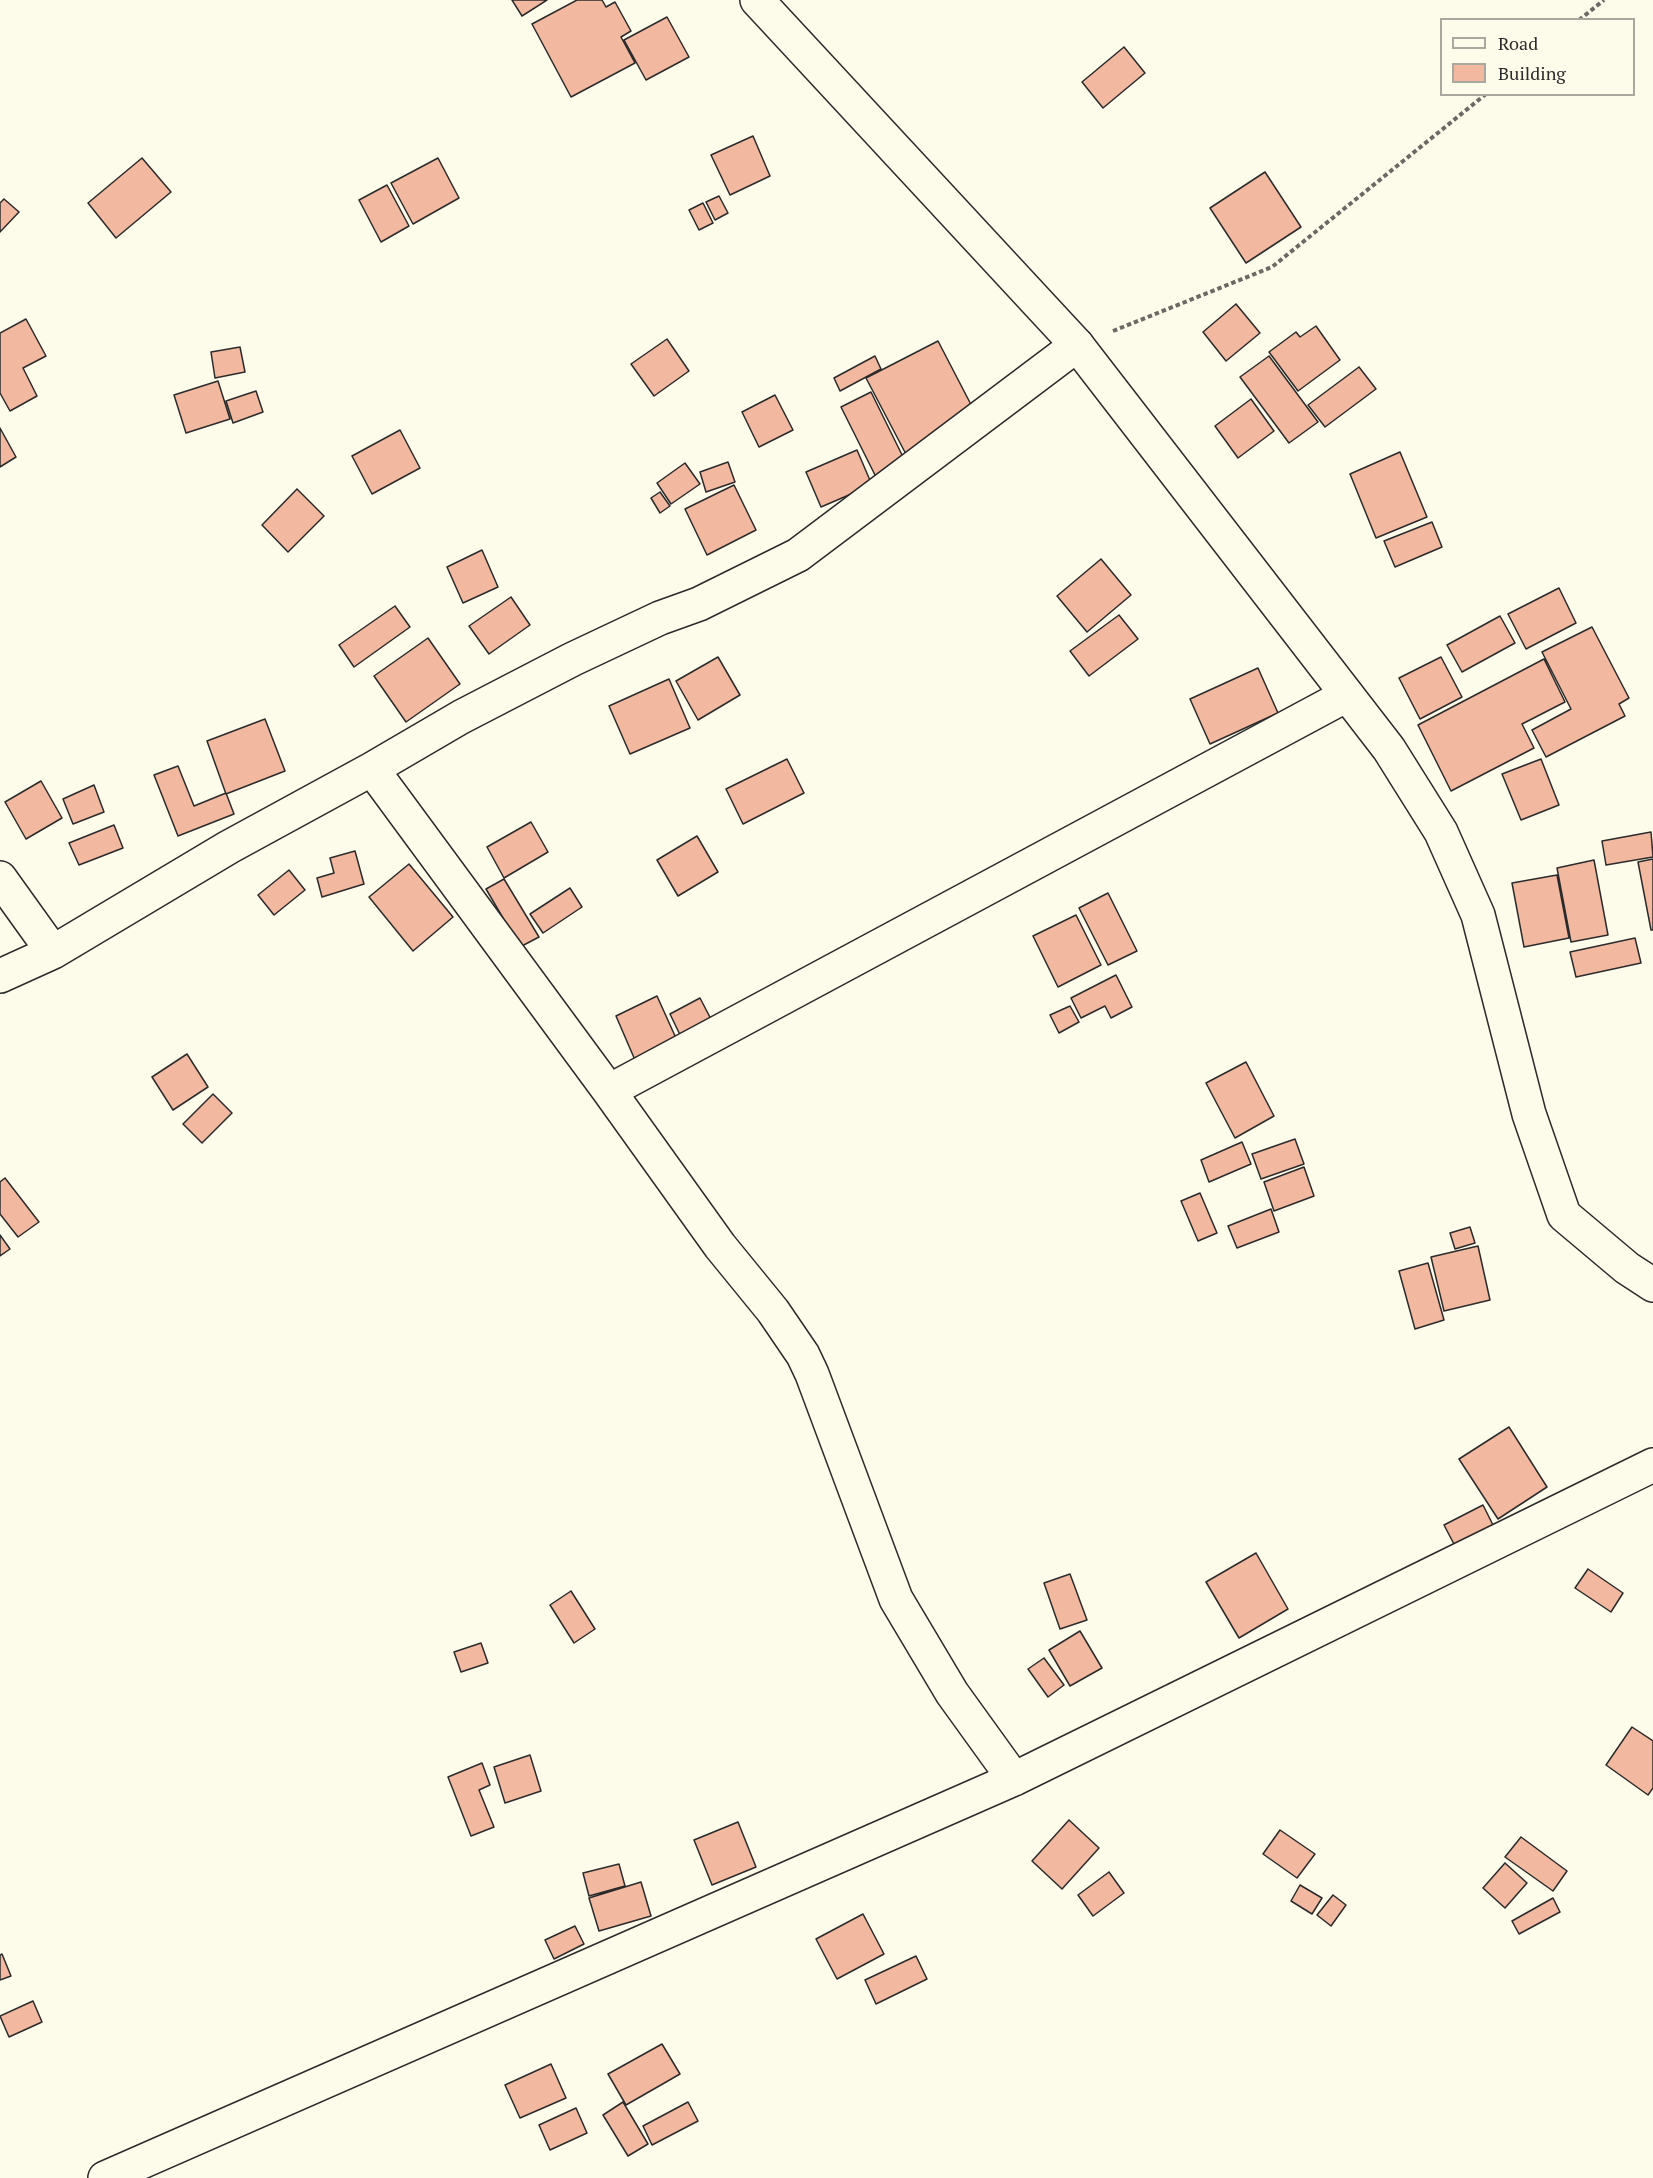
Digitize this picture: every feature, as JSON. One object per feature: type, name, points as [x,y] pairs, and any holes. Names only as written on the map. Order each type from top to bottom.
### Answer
[{"type":"street","points":[[757,0],[1077,345],[1389,749],[1441,832],[1478,915],[1529,1114],[1564,1215],[1627,1268],[1653,1285]]},
{"type":"street","points":[[0,976],[53,952],[229,847],[372,769],[461,717],[573,659],[660,618],[699,604],[798,555],[1077,345]]},
{"type":"street","points":[[609,1091],[1347,695]]},
{"type":"street","points":[[372,769],[713,1236],[773,1311],[803,1355],[896,1599],[952,1694],[1014,1779]]},
{"type":"street","points":[[0,878],[53,952]]},
{"type":"street","points":[[105,2178],[1014,1779],[1653,1465]]},
{"type":"path","points":[[1582,18],[1604,0]]},
{"type":"path","points":[[1077,345],[1272,267],[1484,96]]},
{"type":"building","points":[[512,0],[547,0],[522,16]]},
{"type":"building","points":[[577,0],[602,0],[606,7],[615,2],[631,31],[621,37],[635,63],[571,97],[532,24]]},
{"type":"building","points":[[667,17],[689,57],[646,80],[624,40]]},
{"type":"building","points":[[1124,47],[1145,73],[1103,108],[1082,82]]},
{"type":"building","points":[[753,136],[770,176],[730,195],[711,155]]},
{"type":"building","points":[[142,158],[171,192],[116,238],[88,203]]},
{"type":"building","points":[[438,158],[459,198],[413,224],[391,183]]},
{"type":"building","points":[[1265,172],[1301,227],[1246,263],[1210,208]]},
{"type":"building","points":[[387,185],[409,226],[381,242],[359,200]]},
{"type":"building","points":[[719,196],[728,213],[715,220],[706,202]]},
{"type":"building","points":[[4,199],[19,212],[0,232],[0,203]]},
{"type":"building","points":[[703,203],[713,223],[699,230],[689,210]]},
{"type":"building","points":[[1236,304],[1260,333],[1226,361],[1203,332]]},
{"type":"building","points":[[26,319],[46,356],[23,368],[37,396],[10,411],[0,393],[0,333]]},
{"type":"building","points":[[1316,326],[1340,360],[1298,391],[1269,352],[1296,332],[1300,337]]},
{"type":"building","points":[[667,339],[689,371],[654,396],[631,364]]},
{"type":"building","points":[[938,341],[979,420],[908,458],[866,378]]},
{"type":"building","points":[[240,347],[245,372],[215,378],[211,352]]},
{"type":"building","points":[[875,356],[881,369],[840,391],[834,378]]},
{"type":"building","points":[[1269,356],[1318,422],[1289,443],[1240,377]]},
{"type":"building","points":[[1359,367],[1376,389],[1325,427],[1308,405]]},
{"type":"building","points":[[218,381],[230,419],[186,433],[174,395]]},
{"type":"building","points":[[256,391],[263,412],[233,423],[226,401]]},
{"type":"building","points":[[871,392],[907,465],[877,479],[841,407]]},
{"type":"building","points":[[775,395],[793,430],[759,447],[742,412]]},
{"type":"building","points":[[1251,399],[1274,431],[1238,458],[1215,426]]},
{"type":"building","points":[[0,428],[16,457],[0,467]]},
{"type":"building","points":[[400,430],[420,468],[372,494],[352,456]]},
{"type":"building","points":[[857,450],[872,485],[821,507],[806,472]]},
{"type":"building","points":[[1400,452],[1427,517],[1376,538],[1350,474]]},
{"type":"building","points":[[728,462],[735,482],[706,492],[700,472]]},
{"type":"building","points":[[685,463],[700,484],[671,504],[657,483]]},
{"type":"building","points":[[734,485],[756,530],[707,555],[685,509]]},
{"type":"building","points":[[297,489],[324,516],[288,552],[262,525]]},
{"type":"building","points":[[660,492],[670,506],[660,513],[651,498]]},
{"type":"building","points":[[1432,522],[1442,547],[1395,567],[1384,541]]},
{"type":"building","points":[[482,550],[498,587],[463,603],[447,567]]},
{"type":"building","points":[[1101,559],[1131,595],[1087,632],[1057,596]]},
{"type":"building","points":[[1559,588],[1576,623],[1526,649],[1508,614]]},
{"type":"building","points":[[511,597],[530,625],[489,654],[469,626]]},
{"type":"building","points":[[395,606],[410,627],[354,667],[339,645]]},
{"type":"building","points":[[1119,615],[1138,639],[1089,676],[1070,651]]},
{"type":"building","points":[[1500,616],[1515,643],[1462,672],[1447,645]]},
{"type":"building","points":[[1592,627],[1629,698],[1619,704],[1625,716],[1546,757],[1532,730],[1571,709],[1542,652]]},
{"type":"building","points":[[428,638],[460,684],[406,722],[374,676]]},
{"type":"building","points":[[718,657],[740,695],[698,720],[676,681]]},
{"type":"building","points":[[1441,657],[1462,697],[1420,719],[1399,678]]},
{"type":"building","points":[[1544,659],[1565,702],[1522,724],[1534,748],[1451,791],[1418,725]]},
{"type":"building","points":[[1258,668],[1278,713],[1210,744],[1190,699]]},
{"type":"building","points":[[669,679],[690,728],[630,754],[609,706]]},
{"type":"building","points":[[265,719],[285,771],[226,794],[207,741]]},
{"type":"building","points":[[787,759],[804,793],[743,824],[726,789]]},
{"type":"building","points":[[1541,759],[1559,805],[1521,820],[1502,774]]},
{"type":"building","points":[[178,766],[194,806],[226,793],[234,814],[178,836],[154,775]]},
{"type":"building","points":[[41,781],[62,818],[26,839],[5,802]]},
{"type":"building","points":[[94,785],[104,812],[73,824],[63,799]]},
{"type":"building","points":[[531,822],[548,852],[504,878],[487,847]]},
{"type":"building","points":[[114,825],[123,848],[79,865],[69,843]]},
{"type":"building","points":[[1651,832],[1653,857],[1606,865],[1602,841]]},
{"type":"building","points":[[697,836],[718,872],[678,896],[657,860]]},
{"type":"building","points":[[355,851],[364,884],[322,897],[317,878],[334,873],[330,858]]},
{"type":"building","points":[[1653,859],[1653,930],[1651,930],[1638,862]]},
{"type":"building","points":[[1594,860],[1608,935],[1571,942],[1557,868]]},
{"type":"building","points":[[409,864],[453,917],[413,951],[369,897]]},
{"type":"building","points":[[289,870],[305,890],[274,915],[258,895]]},
{"type":"building","points":[[1557,875],[1569,938],[1524,947],[1512,883]]},
{"type":"building","points":[[504,879],[539,937],[520,947],[486,889]]},
{"type":"building","points":[[570,888],[582,907],[543,933],[530,914]]},
{"type":"building","points":[[1108,893],[1137,951],[1108,965],[1079,908]]},
{"type":"building","points":[[1076,915],[1101,965],[1058,987],[1033,936]]},
{"type":"building","points":[[1635,938],[1641,963],[1576,977],[1570,952]]},
{"type":"building","points":[[1116,975],[1132,1007],[1111,1018],[1105,1006],[1081,1018],[1071,998]]},
{"type":"building","points":[[657,996],[680,1047],[638,1067],[616,1016]]},
{"type":"building","points":[[700,998],[714,1025],[683,1041],[670,1014]]},
{"type":"building","points":[[1070,1006],[1079,1022],[1059,1033],[1050,1015]]},
{"type":"building","points":[[187,1054],[208,1087],[173,1110],[152,1077]]},
{"type":"building","points":[[1246,1062],[1274,1116],[1235,1138],[1206,1083]]},
{"type":"building","points":[[213,1094],[232,1113],[202,1143],[183,1124]]},
{"type":"building","points":[[1295,1139],[1304,1164],[1261,1179],[1252,1154]]},
{"type":"building","points":[[1242,1142],[1251,1164],[1209,1182],[1201,1160]]},
{"type":"building","points":[[1304,1167],[1314,1196],[1274,1211],[1264,1182]]},
{"type":"building","points":[[5,1178],[39,1222],[18,1237],[0,1214],[0,1182]]},
{"type":"building","points":[[1200,1193],[1217,1233],[1198,1241],[1181,1201]]},
{"type":"building","points":[[1271,1209],[1279,1232],[1237,1248],[1228,1226]]},
{"type":"building","points":[[1470,1227],[1475,1243],[1455,1249],[1450,1233]]},
{"type":"building","points":[[0,1235],[10,1249],[0,1256]]},
{"type":"building","points":[[1478,1246],[1490,1300],[1444,1311],[1431,1257]]},
{"type":"building","points":[[1428,1263],[1444,1320],[1415,1329],[1399,1271]]},
{"type":"building","points":[[1509,1427],[1547,1487],[1498,1519],[1459,1459]]},
{"type":"building","points":[[1483,1505],[1494,1527],[1455,1546],[1444,1525]]},
{"type":"building","points":[[1256,1553],[1288,1609],[1239,1638],[1206,1582]]},
{"type":"building","points":[[1588,1569],[1623,1593],[1611,1612],[1575,1588]]},
{"type":"building","points":[[1070,1574],[1087,1620],[1060,1629],[1044,1583]]},
{"type":"building","points":[[571,1591],[595,1629],[574,1643],[550,1605]]},
{"type":"building","points":[[1080,1631],[1102,1668],[1070,1686],[1049,1650]]},
{"type":"building","points":[[481,1643],[488,1663],[461,1672],[454,1652]]},
{"type":"building","points":[[1044,1658],[1064,1685],[1048,1697],[1028,1669]]},
{"type":"building","points":[[1632,1727],[1653,1741],[1653,1788],[1648,1795],[1606,1765]]},
{"type":"building","points":[[530,1755],[541,1791],[505,1803],[494,1767]]},
{"type":"building","points":[[482,1763],[490,1785],[479,1790],[494,1827],[471,1836],[448,1777]]},
{"type":"building","points":[[1069,1820],[1099,1848],[1062,1889],[1032,1861]]},
{"type":"building","points":[[738,1822],[756,1867],[712,1885],[694,1840]]},
{"type":"building","points":[[1280,1830],[1315,1854],[1297,1878],[1263,1854]]},
{"type":"building","points":[[1521,1837],[1567,1871],[1553,1891],[1505,1857]]},
{"type":"building","points":[[1505,1863],[1527,1883],[1505,1908],[1483,1888]]},
{"type":"building","points":[[619,1864],[625,1886],[589,1896],[583,1873]]},
{"type":"building","points":[[1109,1872],[1124,1893],[1093,1916],[1078,1895]]},
{"type":"building","points":[[641,1882],[651,1916],[599,1931],[589,1898]]},
{"type":"building","points":[[1300,1885],[1322,1898],[1312,1914],[1291,1901]]},
{"type":"building","points":[[1333,1895],[1346,1905],[1331,1926],[1317,1915]]},
{"type":"building","points":[[1553,1898],[1560,1912],[1519,1934],[1512,1921]]},
{"type":"building","points":[[863,1914],[884,1954],[837,1979],[816,1939]]},
{"type":"building","points":[[575,1926],[584,1944],[554,1959],[545,1940]]},
{"type":"building","points":[[2,1954],[11,1976],[0,1980],[0,1955]]},
{"type":"building","points":[[916,1956],[927,1979],[876,2004],[865,1980]]},
{"type":"building","points":[[33,2001],[42,2022],[9,2037],[0,2016]]},
{"type":"building","points":[[662,2044],[680,2074],[626,2105],[608,2074]]},
{"type":"building","points":[[551,2064],[566,2098],[520,2118],[505,2085]]},
{"type":"building","points":[[623,2102],[648,2144],[628,2156],[603,2115]]},
{"type":"building","points":[[688,2102],[698,2121],[652,2145],[643,2126]]},
{"type":"building","points":[[576,2108],[587,2133],[550,2150],[539,2125]]}]
